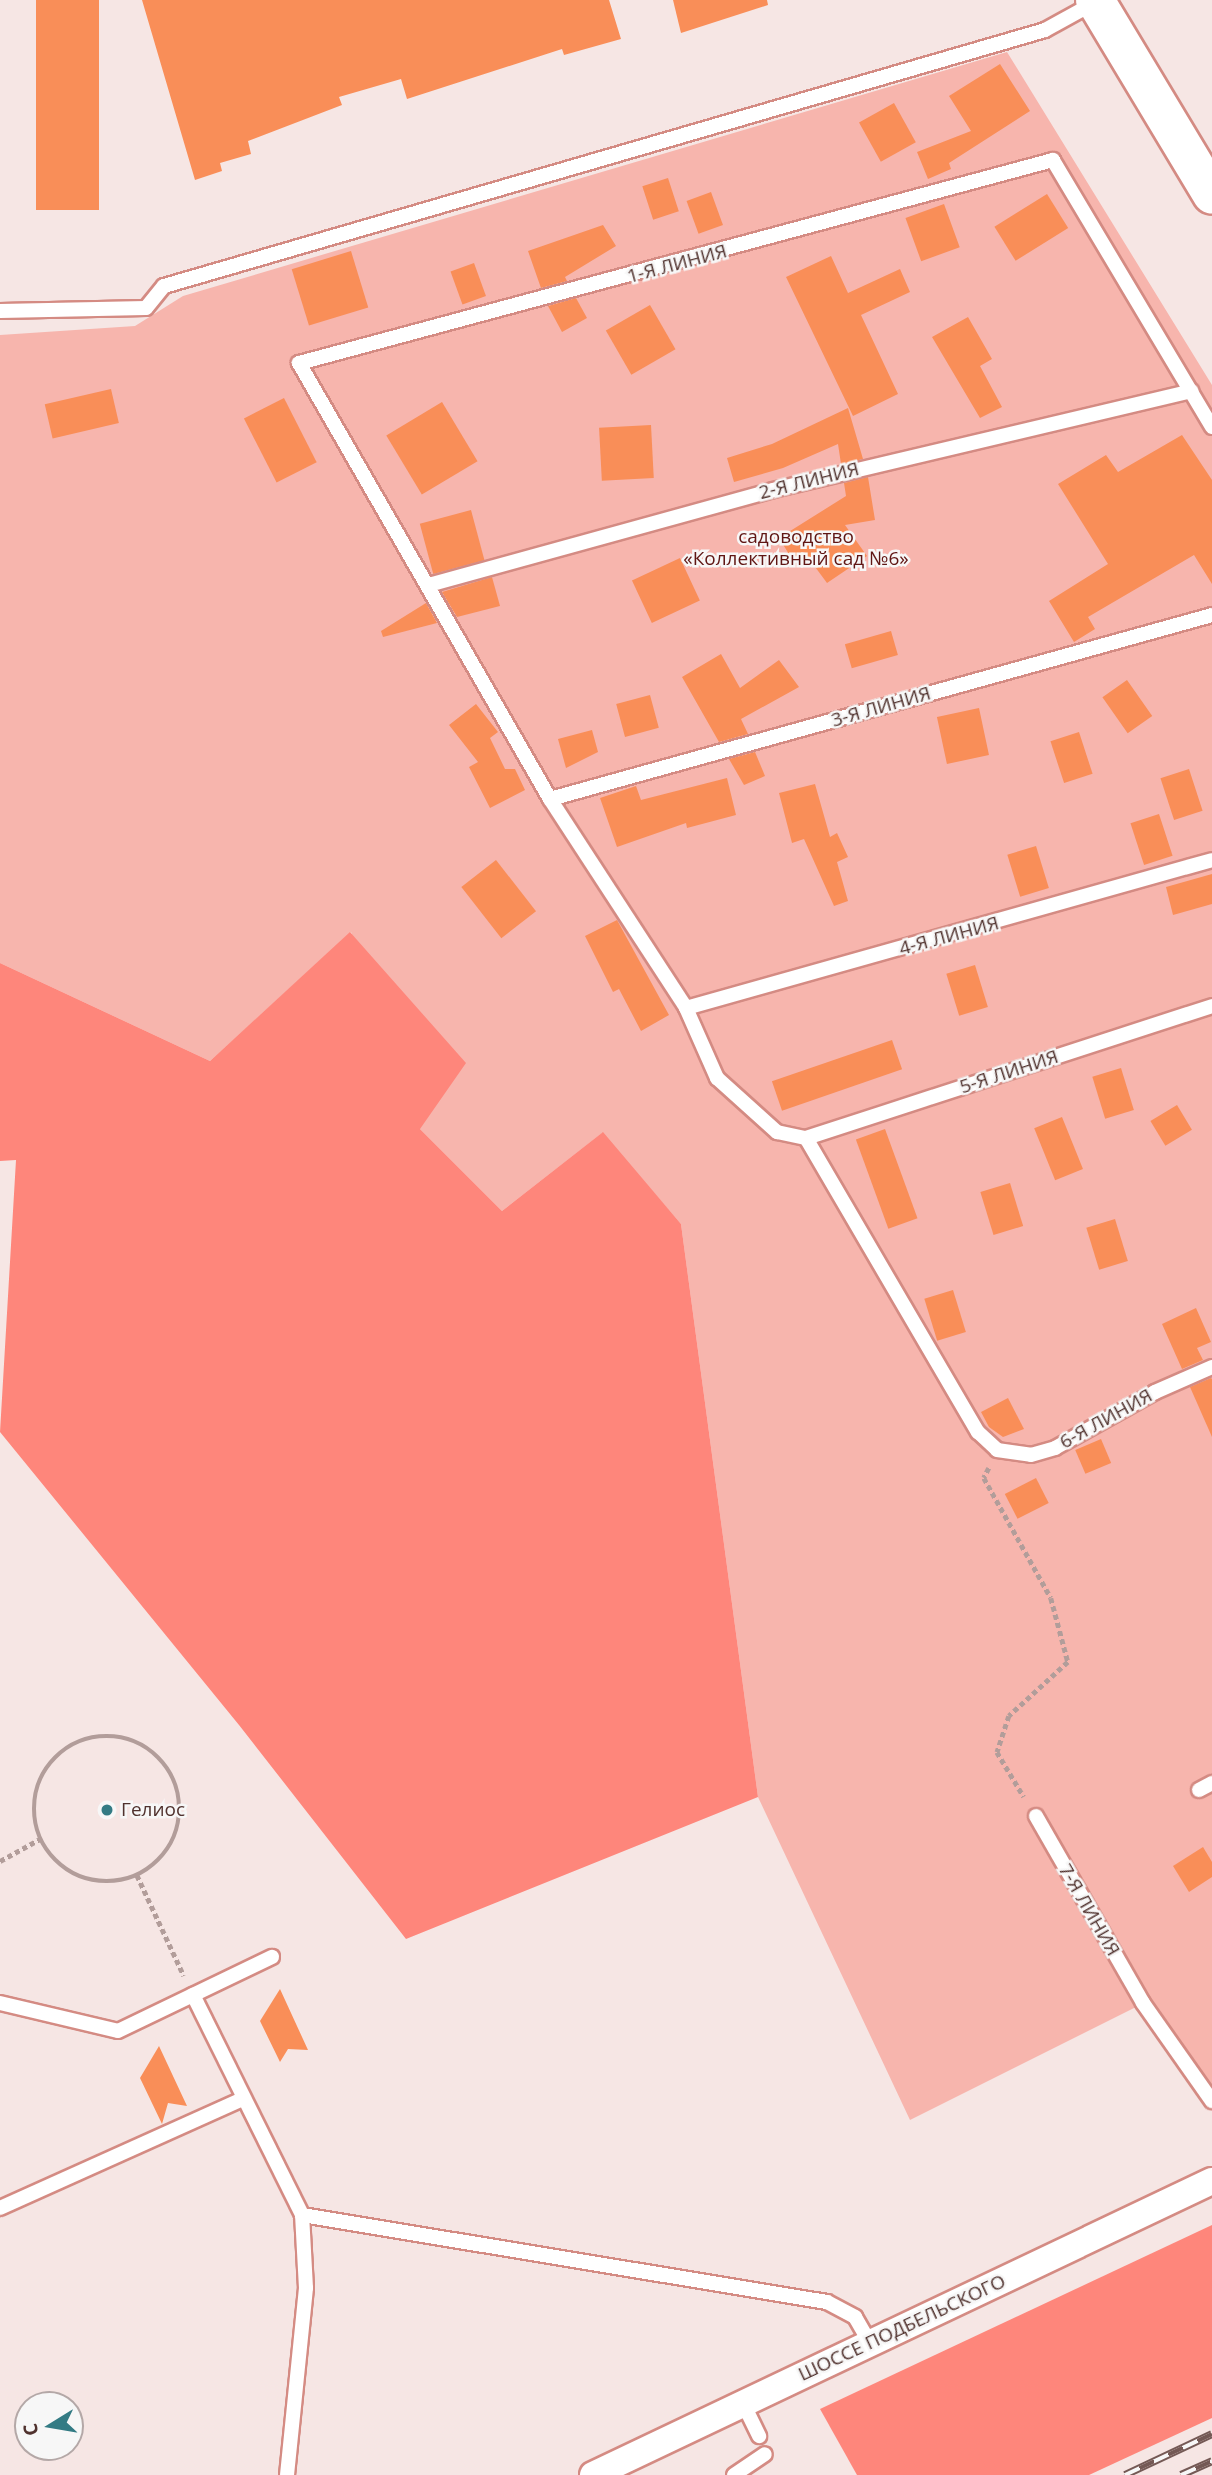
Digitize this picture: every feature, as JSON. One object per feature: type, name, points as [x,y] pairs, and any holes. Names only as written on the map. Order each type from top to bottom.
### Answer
[{"type":"main road","points":[[1096,1],[1212,195]]},
{"type":"street","name":"ШОССЕ ПОДБЕЛЬСКОГО","points":[[593,2475],[1212,2181]]},
{"type":"lane","points":[[0,311],[146,308],[164,286],[1045,30],[1096,1]]},
{"type":"lane","name":"1-Я ЛИНИЯ","points":[[429,585],[299,363],[1053,160],[1191,391]]},
{"type":"lane","points":[[1191,391],[1212,427]]},
{"type":"lane","name":"2-Я ЛИНИЯ","points":[[429,585],[773,490],[1191,391]]},
{"type":"lane","points":[[429,585],[550,799],[686,1008],[717,1078],[777,1132],[806,1138],[978,1432],[997,1450]]},
{"type":"lane","name":"3-Я ЛИНИЯ","points":[[550,799],[1212,615]]},
{"type":"lane","name":"4-Я ЛИНИЯ","points":[[686,1008],[1212,860]]},
{"type":"lane","name":"5-Я ЛИНИЯ","points":[[806,1138],[1212,1006]]},
{"type":"lane","name":"6-Я ЛИНИЯ","points":[[997,1450],[1031,1455],[1055,1448],[1155,1392],[1212,1367]]},
{"type":"lane","name":"7-Я ЛИНИЯ","points":[[1036,1816],[1143,2003],[1212,2101]]},
{"type":"lane","points":[[0,2003],[118,2031],[272,1957]]},
{"type":"lane","points":[[193,1995],[302,2215],[306,2288],[287,2475]]},
{"type":"lane","points":[[0,2208],[243,2098]]},
{"type":"lane","points":[[302,2215],[827,2302],[855,2317],[870,2343]]},
{"type":"lane","points":[[743,2403],[759,2436]]},
{"type":"lane","points":[[734,2475],[765,2454]]},
{"type":"path","points":[[997,1450],[984,1478],[1051,1598],[1068,1662],[1009,1716],[997,1752],[1036,1816]]},
{"type":"path","points":[[108,1735],[132,1740],[153,1752],[170,1771],[178,1794],[179,1818],[164,1852],[137,1875],[115,1881],[92,1880],[71,1872],[52,1858],[40,1839],[34,1815],[36,1790],[46,1768],[62,1750],[84,1739],[108,1735]]},
{"type":"path","points":[[0,1861],[40,1839]]},
{"type":"path","points":[[137,1875],[193,1995]]},
{"type":"green space","name":"садоводство «Коллективный сад №6»","points":[[1007,52],[1212,385],[1212,2088],[1148,2001],[910,2120],[758,1797],[681,1224],[602,1133],[502,1211],[420,1129],[351,932],[210,1061],[0,963],[0,335],[135,326],[183,296]]},
{"type":"shaded area","points":[[350,932],[466,1063],[420,1129],[502,1211],[603,1132],[681,1224],[758,1797],[406,1939],[239,1725],[0,1432],[16,1160],[0,1161],[0,963],[210,1061]]},
{"type":"shaded area","points":[[1212,2225],[1212,2418],[1089,2475],[857,2475],[820,2409]]},
{"type":"building","points":[[36,0],[99,0],[99,210],[36,210]]},
{"type":"building","points":[[142,0],[609,0],[621,39],[564,55],[562,49],[407,99],[401,79],[339,97],[342,105],[248,141],[251,154],[220,163],[222,171],[195,180]]},
{"type":"building","points":[[673,0],[767,0],[768,5],[681,33]]},
{"type":"building","points":[[1000,64],[1030,111],[949,163],[951,169],[928,179],[917,152],[971,131],[949,96]]},
{"type":"building","points":[[894,103],[916,142],[881,162],[859,122]]},
{"type":"building","points":[[668,178],[679,211],[653,220],[642,186]]},
{"type":"building","points":[[711,192],[723,225],[699,234],[687,201]]},
{"type":"building","points":[[1047,194],[1068,228],[1016,261],[994,227]]},
{"type":"building","points":[[944,204],[960,247],[921,261],[905,218]]},
{"type":"building","points":[[603,225],[616,246],[565,277],[567,281],[541,288],[528,251]]},
{"type":"building","points":[[351,251],[368,307],[309,326],[292,269]]},
{"type":"building","points":[[831,256],[848,293],[900,269],[910,292],[861,315],[898,394],[853,416],[786,277]]},
{"type":"building","points":[[474,263],[486,296],[462,304],[451,272]]},
{"type":"building","points":[[576,298],[587,318],[562,332],[548,306]]},
{"type":"building","points":[[650,305],[676,349],[631,375],[606,330]]},
{"type":"building","points":[[968,317],[992,359],[980,366],[1002,407],[980,418],[932,337]]},
{"type":"building","points":[[111,389],[119,423],[53,438],[45,404]]},
{"type":"building","points":[[284,398],[317,462],[277,483],[244,418]]},
{"type":"building","points":[[442,402],[478,461],[422,495],[386,435]]},
{"type":"building","points":[[848,408],[863,459],[841,464],[838,444],[783,468],[734,482],[727,458],[772,444]]},
{"type":"building","points":[[651,425],[654,478],[602,481],[599,428]]},
{"type":"building","points":[[1182,435],[1212,480],[1212,584],[1194,555],[1088,617],[1095,629],[1074,642],[1049,601],[1108,564],[1058,484],[1106,455],[1118,472]]},
{"type":"building","points":[[868,477],[875,520],[845,525],[867,556],[827,583],[804,552],[792,559],[779,538],[846,496],[844,483]]},
{"type":"building","points":[[471,510],[484,560],[433,574],[420,524]]},
{"type":"building","points":[[680,558],[700,601],[652,623],[632,580]]},
{"type":"building","points":[[492,577],[500,606],[457,617],[442,592]]},
{"type":"building","points":[[426,603],[437,623],[383,637],[381,631]]},
{"type":"building","points":[[891,631],[898,655],[852,668],[845,644]]},
{"type":"building","points":[[721,654],[740,688],[779,660],[799,687],[741,719],[748,734],[719,742],[682,677]]},
{"type":"building","points":[[1127,680],[1152,716],[1128,733],[1102,697]]},
{"type":"building","points":[[650,695],[659,728],[625,737],[616,704]]},
{"type":"building","points":[[476,704],[498,732],[490,738],[505,769],[515,769],[525,790],[490,808],[469,767],[478,762],[449,725]]},
{"type":"building","points":[[979,708],[989,755],[947,764],[937,717]]},
{"type":"building","points":[[592,730],[598,752],[566,768],[558,739]]},
{"type":"building","points":[[1079,732],[1093,774],[1064,783],[1050,741]]},
{"type":"building","points":[[755,752],[765,776],[744,785],[729,759]]},
{"type":"building","points":[[1189,769],[1203,811],[1174,820],[1160,778]]},
{"type":"building","points":[[727,778],[736,815],[687,828],[686,823],[617,847],[600,798],[636,786],[641,800]]},
{"type":"building","points":[[815,784],[830,837],[837,833],[848,857],[837,862],[848,901],[834,906],[804,839],[792,843],[779,793]]},
{"type":"building","points":[[1159,814],[1173,856],[1144,865],[1130,823]]},
{"type":"building","points":[[1036,846],[1049,888],[1020,897],[1007,855]]},
{"type":"building","points":[[496,860],[536,911],[501,938],[461,887]]},
{"type":"building","points":[[1212,874],[1212,904],[1173,915],[1166,887]]},
{"type":"building","points":[[617,920],[669,1015],[641,1031],[619,989],[613,992],[585,936]]},
{"type":"building","points":[[975,965],[988,1007],[959,1016],[946,974]]},
{"type":"building","points":[[892,1040],[902,1069],[782,1111],[772,1081]]},
{"type":"building","points":[[1121,1068],[1134,1110],[1105,1119],[1092,1077]]},
{"type":"building","points":[[1177,1105],[1192,1130],[1165,1146],[1150,1121]]},
{"type":"building","points":[[1062,1117],[1083,1169],[1055,1180],[1034,1128]]},
{"type":"building","points":[[885,1129],[917,1218],[888,1229],[856,1140]]},
{"type":"building","points":[[1010,1183],[1023,1226],[994,1235],[980,1192]]},
{"type":"building","points":[[1115,1219],[1128,1261],[1099,1270],[1086,1228]]},
{"type":"building","points":[[953,1290],[966,1332],[937,1341],[924,1299]]},
{"type":"building","points":[[1196,1308],[1211,1342],[1197,1348],[1203,1360],[1182,1369],[1162,1324]]},
{"type":"building","points":[[1212,1379],[1212,1437],[1190,1387]]},
{"type":"building","points":[[1008,1398],[1024,1429],[1003,1437],[989,1427],[981,1412]]},
{"type":"building","points":[[1101,1439],[1111,1463],[1085,1474],[1075,1450]]},
{"type":"building","points":[[1036,1478],[1049,1503],[1018,1519],[1005,1494]]},
{"type":"building","points":[[1203,1847],[1212,1862],[1212,1877],[1189,1892],[1173,1866]]},
{"type":"building","points":[[280,1989],[308,2050],[288,2049],[280,2062],[260,2021]]},
{"type":"building","points":[[159,2046],[187,2106],[168,2103],[162,2124],[140,2078]]},
{"type":"railway","points":[[1125,2475],[1212,2434]]},
{"type":"railway","points":[[1181,2475],[1212,2461]]},
{"type":"place","name":"Гелиос","points":[[107,1810]]}]
